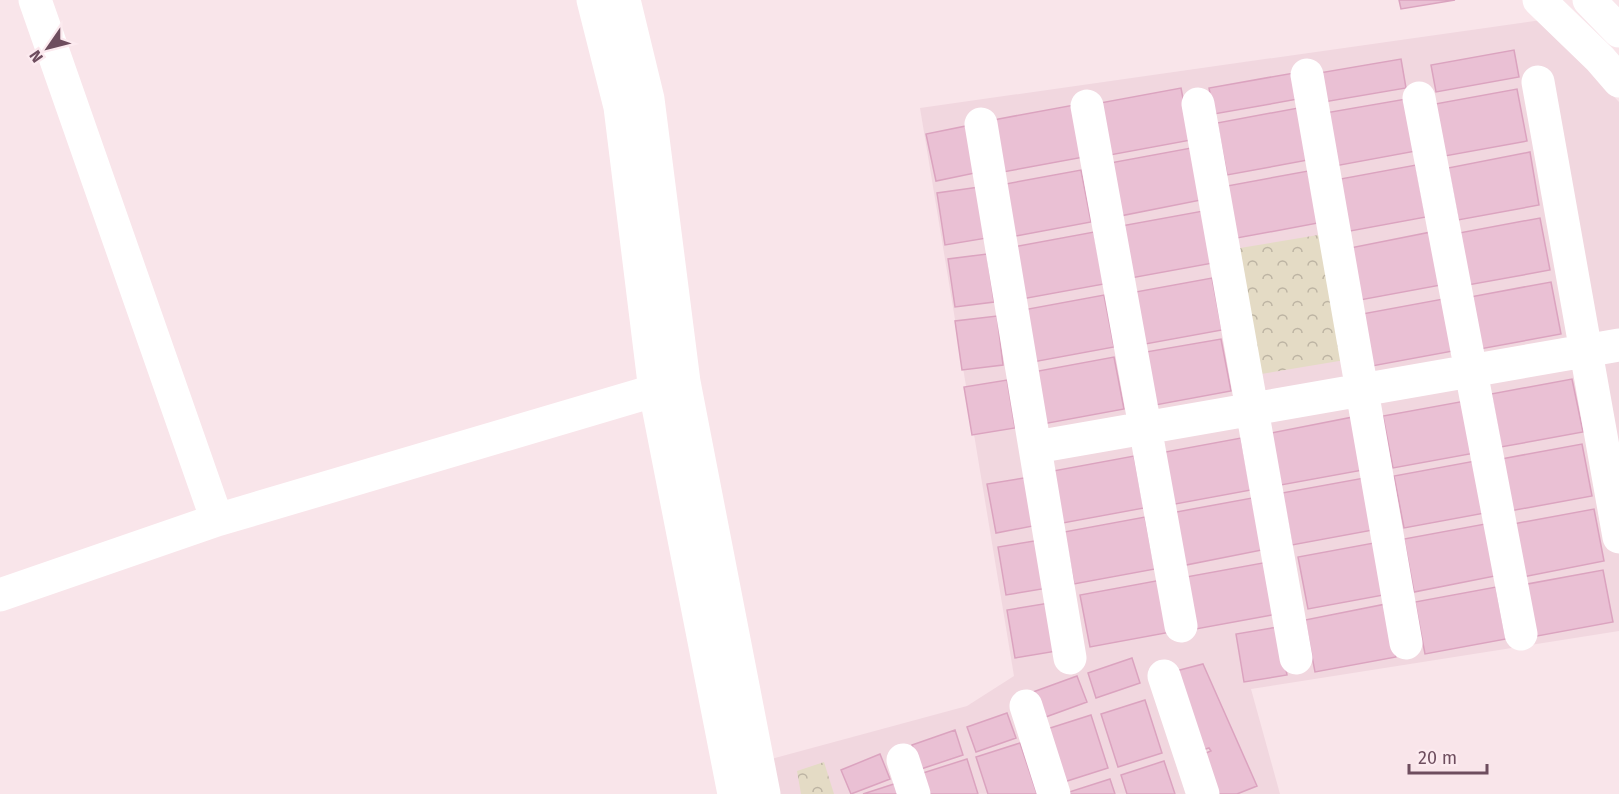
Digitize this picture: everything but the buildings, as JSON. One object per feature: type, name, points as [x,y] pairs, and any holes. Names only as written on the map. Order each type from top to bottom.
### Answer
[{"type":"street","points":[[35,0],[217,520]]},
{"type":"street","points":[[593,0],[620,107],[670,386],[734,794]]},
{"type":"street","points":[[624,0],[648,99],[670,386],[764,794]]},
{"type":"street","points":[[1589,0],[1619,31]]},
{"type":"street","points":[[1552,4],[1619,81]]},
{"type":"street","points":[[1307,75],[1406,643]]},
{"type":"street","points":[[1538,82],[1619,537]]},
{"type":"street","points":[[1419,98],[1521,634]]},
{"type":"street","points":[[1198,104],[1296,658]]},
{"type":"street","points":[[1087,106],[1181,626]]},
{"type":"street","points":[[981,124],[1070,658]]},
{"type":"street","points":[[1036,447],[1619,345]]},
{"type":"street","points":[[0,595],[217,520],[670,386]]},
{"type":"street","points":[[1164,675],[1203,794]]},
{"type":"street","points":[[1026,706],[1054,794]]},
{"type":"street","points":[[903,760],[914,794]]},
{"type":"shaded area","points":[[1541,20],[1619,102],[1619,631],[1251,689],[1280,794],[751,794],[742,767],[967,706],[1014,676],[920,108]]},
{"type":"green space","points":[[1324,234],[1345,360],[1261,374],[1240,248]]},
{"type":"green space","points":[[824,762],[834,794],[801,794],[797,771]]}]
